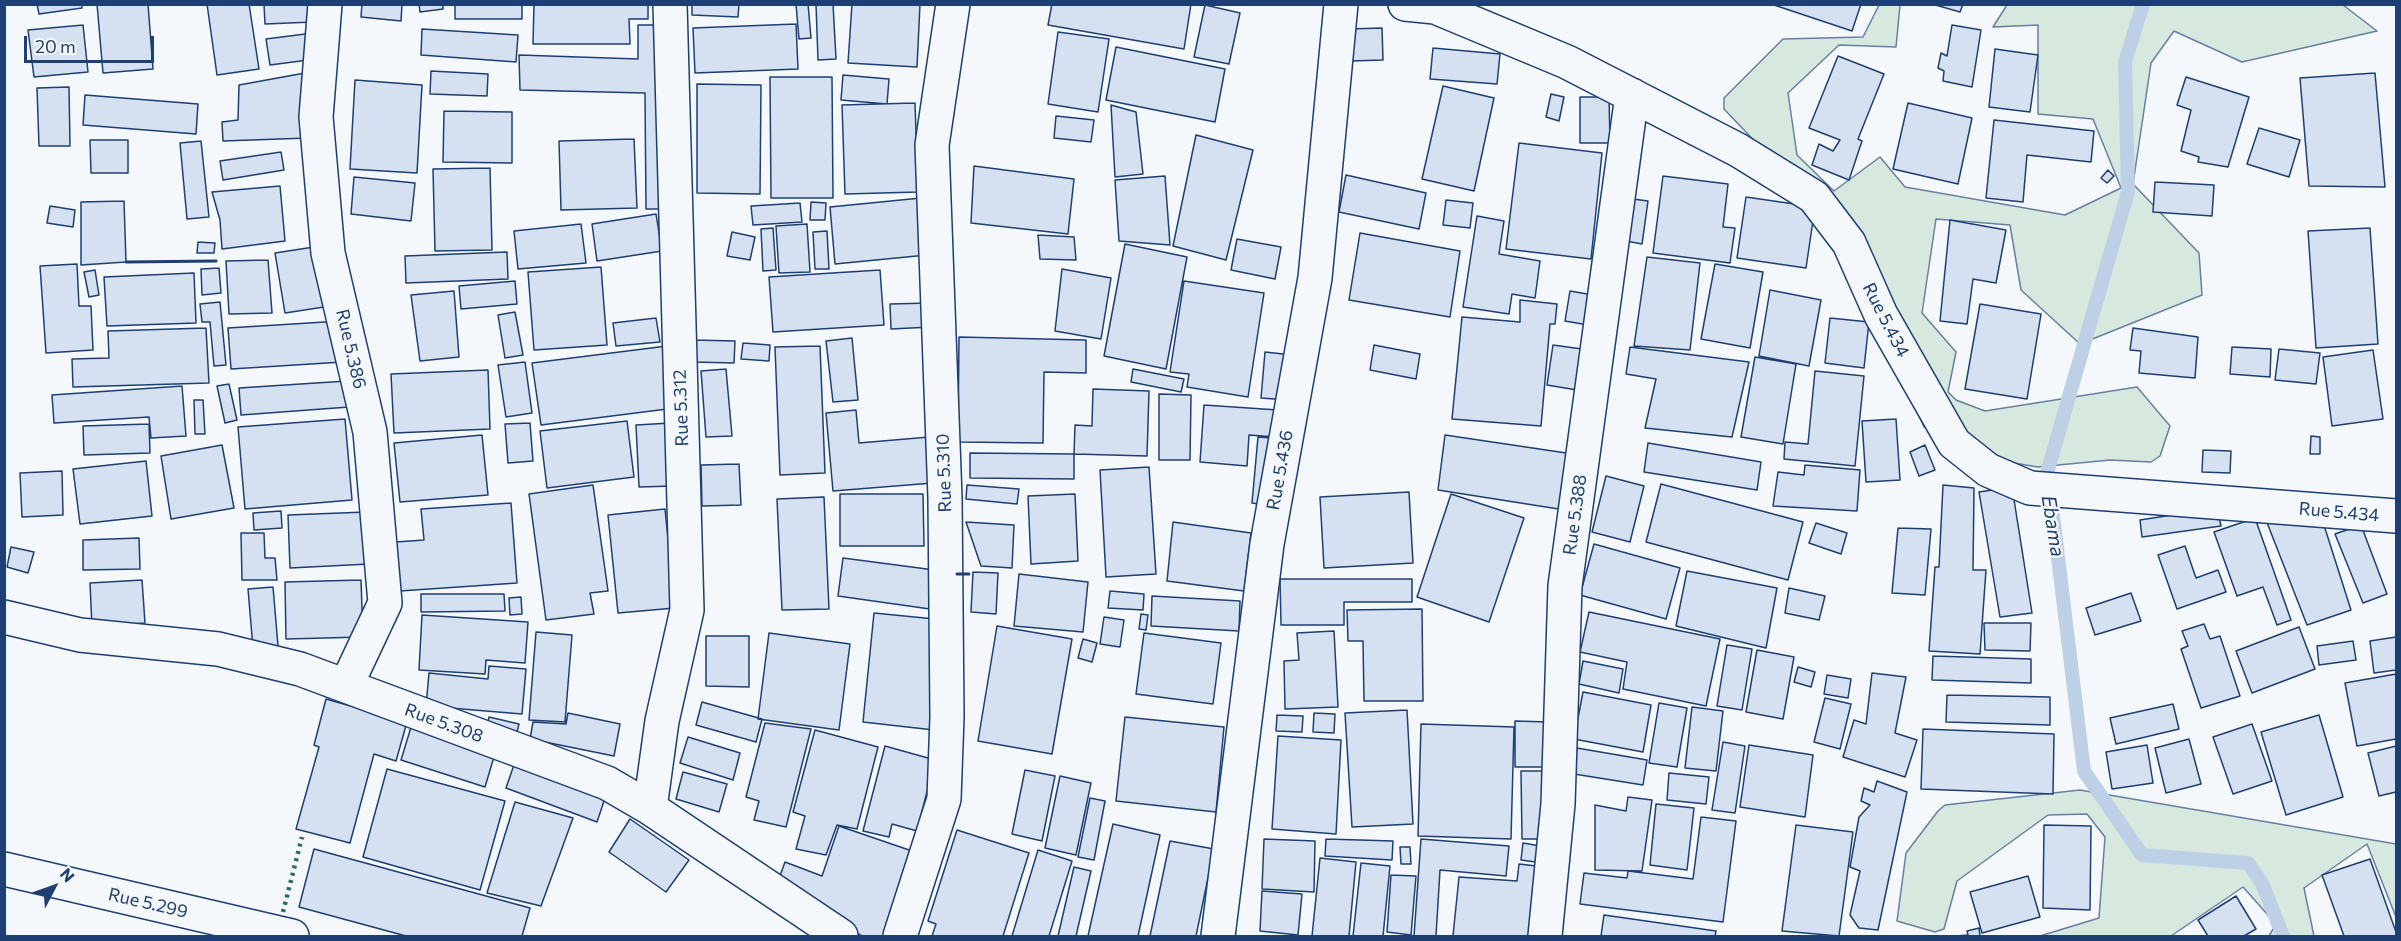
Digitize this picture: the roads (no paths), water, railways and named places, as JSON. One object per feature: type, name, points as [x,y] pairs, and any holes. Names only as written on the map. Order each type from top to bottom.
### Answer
[{"type":"street","name":"Rue 5.386","points":[[325,4],[316,117],[328,253],[370,432],[385,603],[346,686]]},
{"type":"street","name":"Rue 5.312","points":[[650,808],[662,721],[687,610],[670,4]]},
{"type":"street","name":"Rue 5.310","points":[[900,936],[944,799],[947,717],[945,498],[932,144],[953,4]]},
{"type":"street","name":"Rue 5.436","points":[[1218,936],[1267,544],[1315,278],[1341,4]]},
{"type":"street","name":"Rue 5.434","points":[[1426,6],[1567,62],[1738,150],[1814,197],[1849,243],[1881,315],[1954,443],[1988,470],[2040,488],[2397,516]]},
{"type":"street","name":"Rue 5.388","points":[[1545,936],[1558,804],[1565,586],[1632,95]]},
{"type":"street","name":"Rue 5.308","points":[[4,617],[80,635],[218,649],[300,669],[607,783],[650,808],[841,936]]},
{"type":"street","name":"Rue 5.299","points":[[4,869],[292,936]]},
{"type":"waterway","name":"Ebama","points":[[2143,4],[2125,62],[2128,192],[2045,480],[2052,508],[2084,771],[2142,855],[2248,863],[2262,883],[2283,936]]}]
